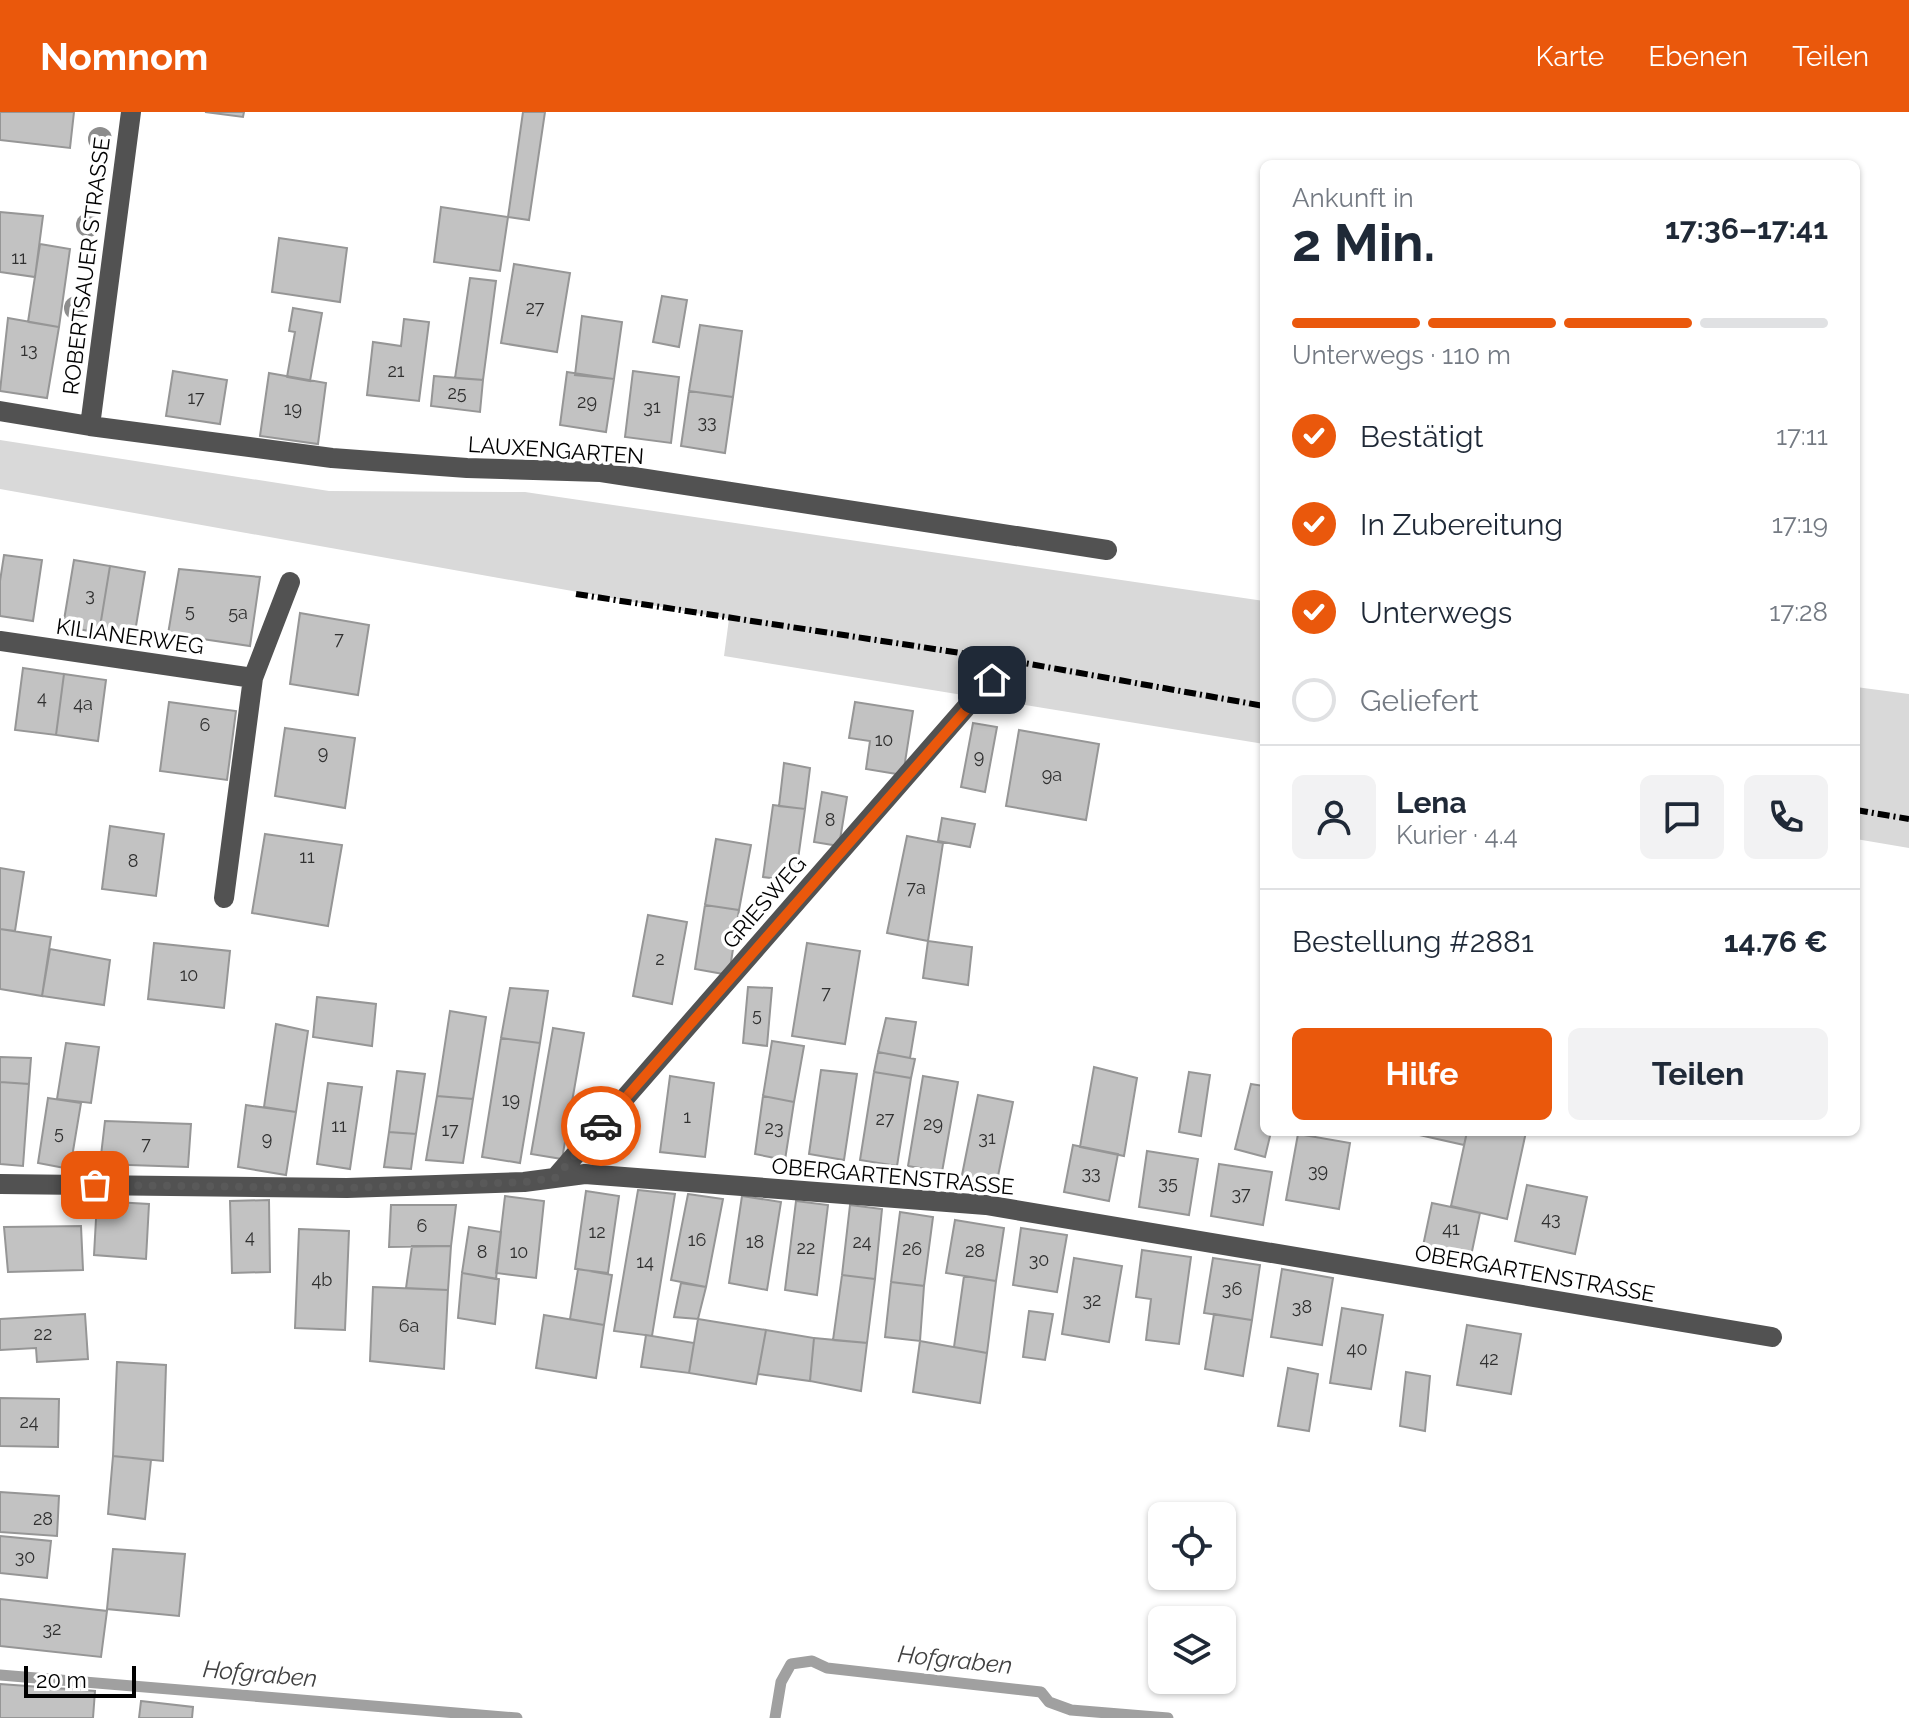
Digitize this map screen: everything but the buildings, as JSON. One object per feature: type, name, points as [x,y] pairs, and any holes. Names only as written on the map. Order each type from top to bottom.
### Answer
[{"type":"street","name":"ROBERTSAUER STRASSE","points":[[90,426],[131,112]]},
{"type":"street","name":"LAUXENGARTEN","points":[[0,411],[332,458],[467,468],[601,472],[1107,550]]},
{"type":"street","points":[[224,898],[253,678],[290,582]]},
{"type":"street","name":"KILIANERWEG","points":[[0,641],[253,678]]},
{"type":"street","name":"GRIESWEG","points":[[555,1178],[969,704],[1013,661]]},
{"type":"street","name":"OBERGARTENSTRASSE","points":[[0,1184],[347,1188],[524,1182],[585,1174],[986,1205],[1772,1337]]},
{"type":"shaded area","points":[[0,440],[329,491],[525,492],[1260,600],[1260,743],[724,656],[729,619],[0,489]]},
{"type":"shaded area","points":[[1860,688],[1909,694],[1909,848],[1860,840]]},
{"type":"waterway","name":"Hofgraben","points":[[775,1718],[781,1682],[791,1664],[812,1661],[827,1668],[1041,1692],[1049,1702],[1071,1710],[1168,1718]]},
{"type":"waterway","name":"Hofgraben","points":[[0,1675],[517,1718]]},
{"type":"railway","points":[[576,594],[1013,661],[1260,705]]},
{"type":"railway","points":[[1860,811],[1909,819]]},
{"type":"way so far","points":[[95,1185],[347,1188],[524,1182],[555,1178],[601,1126]]},
{"type":"route","points":[[601,1126],[992,680]]}]
